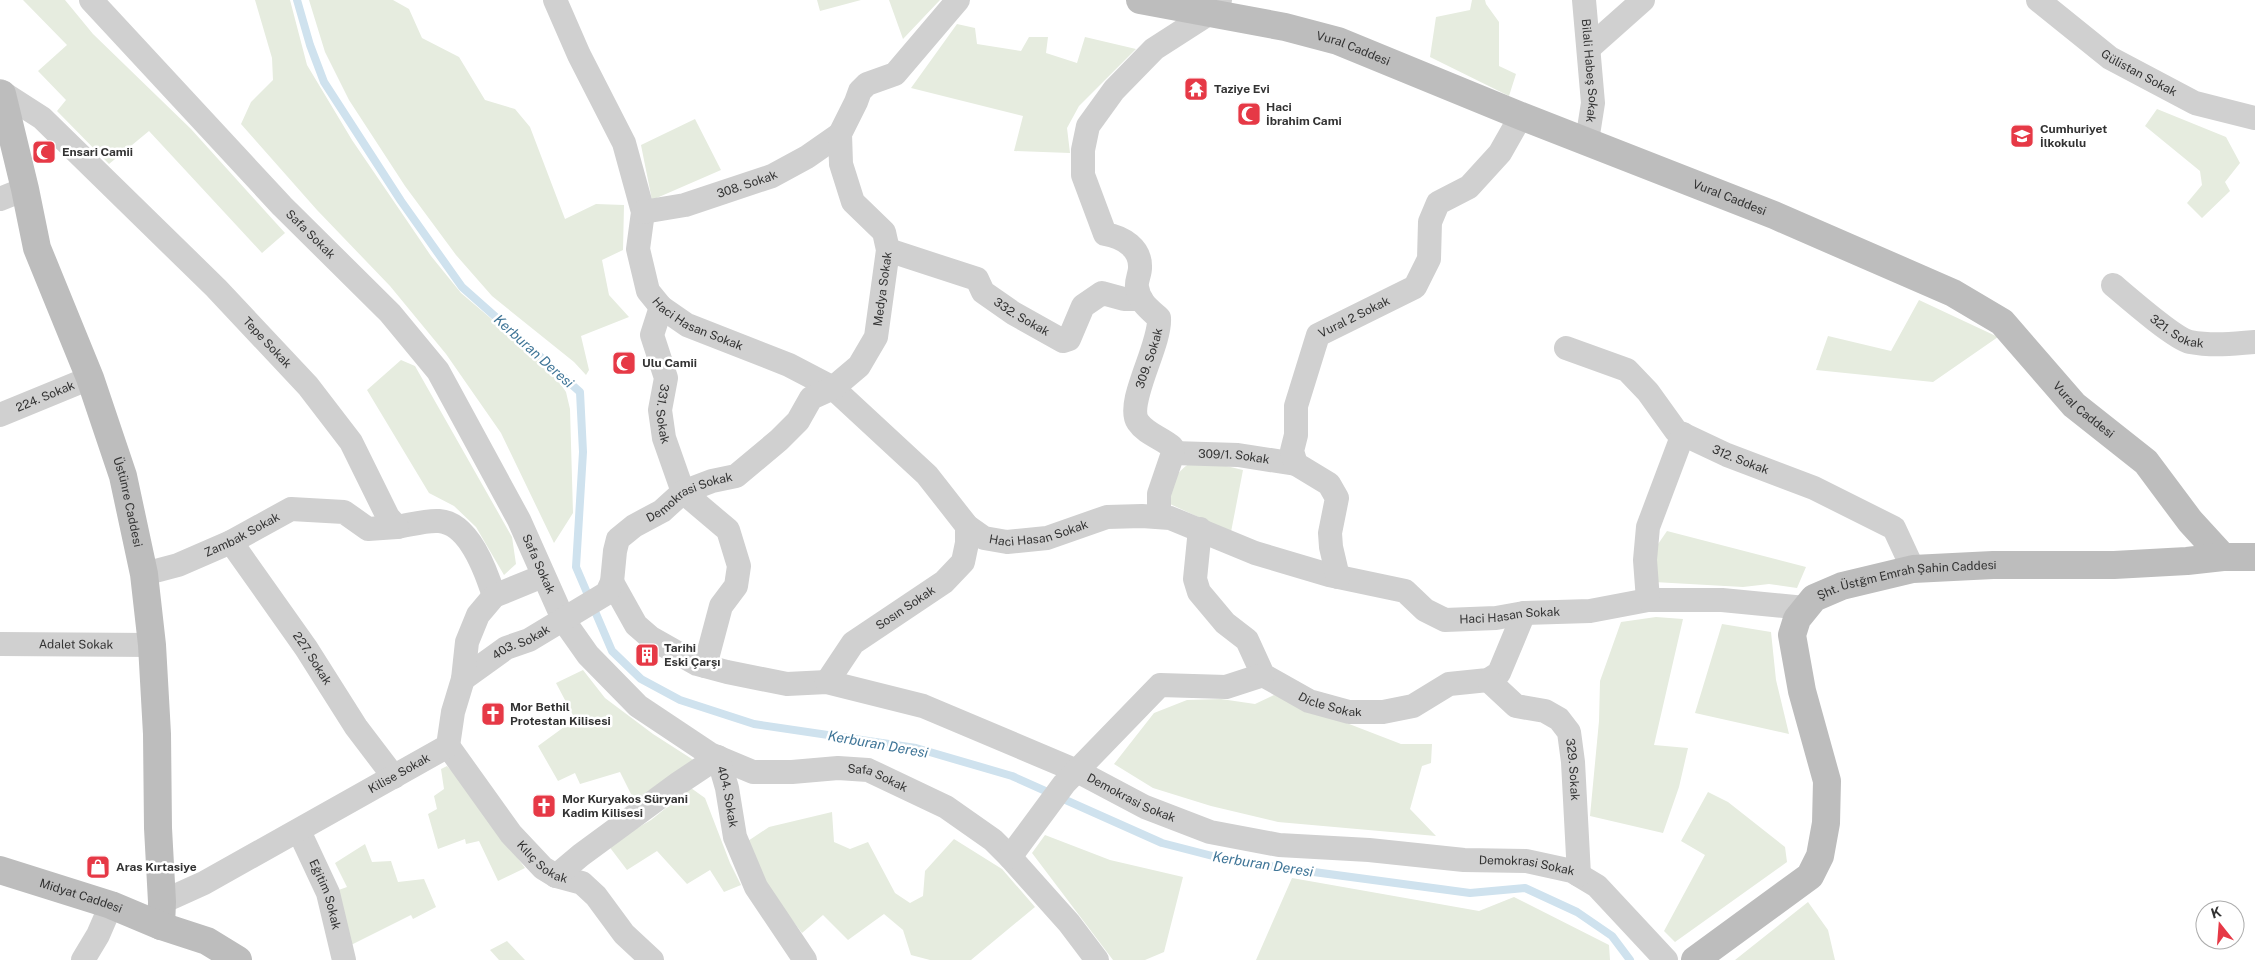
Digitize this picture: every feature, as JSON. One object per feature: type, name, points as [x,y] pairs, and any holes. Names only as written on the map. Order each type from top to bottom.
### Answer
[{"type":"street","name":"Safa Sokak","points":[[91,0],[282,206],[390,313],[438,370],[519,520],[543,576],[572,615],[588,655],[638,706],[710,754],[752,772],[792,772],[838,768],[868,770],[946,807],[993,840],[1010,857],[1069,923],[1097,960]]},
{"type":"street","name":"Haci Hasan Sokak","points":[[555,0],[579,55],[624,143],[643,212],[638,250],[648,291],[661,307],[687,325],[788,365],[833,388],[927,475],[967,526],[984,538],[1007,542],[1047,538],[1107,517],[1170,518],[1255,553],[1338,577],[1405,591],[1425,610],[1445,620],[1496,618],[1524,613],[1590,611],[1648,600],[1722,600],[1804,608]]},
{"type":"street","name":"Medya Sokak","points":[[833,388],[859,366],[876,337],[888,250],[884,232],[853,202],[841,164],[840,134],[860,91],[866,84],[895,74],[958,0]]},
{"type":"street","name":"Vural Caddesi","points":[[1140,0],[1215,7],[1338,40],[1520,116],[1774,215],[1886,262],[1953,293],[2002,322],[2074,405],[2146,462],[2190,521],[2223,556]]},
{"type":"street","name":"Bilali Habeş Sokak","points":[[1584,0],[1593,103],[1587,141]]},
{"type":"street","points":[[1589,48],[1643,0]]},
{"type":"street","name":"Gülistan Sokak","points":[[2038,0],[2110,58],[2195,103],[2255,118]]},
{"type":"street","points":[[1142,299],[1137,286],[1139,257],[1133,247],[1117,236],[1105,234],[1082,175],[1083,150],[1088,126],[1114,90],[1154,49],[1215,7]]},
{"type":"street","name":"Üstünre Caddesi","points":[[1,93],[25,189],[37,248],[90,378],[123,476],[144,574],[152,645],[157,734],[161,914]]},
{"type":"street","name":"Tepe Sokak","points":[[1,93],[42,118],[216,288],[308,386],[351,442],[388,517],[396,526]]},
{"type":"street","name":"Vural 2 Sokak","points":[[1296,464],[1292,451],[1296,436],[1296,406],[1318,335],[1416,287],[1429,259],[1430,222],[1438,203],[1469,187],[1500,153],[1520,116]]},
{"type":"street","name":"308. Sokak","points":[[643,212],[685,204],[772,176],[807,157],[840,134]]},
{"type":"street","points":[[0,199],[25,189]]},
{"type":"street","name":"332. Sokak","points":[[888,250],[977,279],[983,292],[1013,313],[1063,340],[1070,339],[1083,306],[1102,293],[1124,299],[1142,299]]},
{"type":"street","name":"321. Sokak","points":[[2113,285],[2143,311],[2188,342],[2232,344],[2255,342]]},
{"type":"street","name":"309. Sokak","points":[[1142,299],[1144,305],[1159,318],[1160,327],[1155,347],[1141,380],[1134,414],[1141,426],[1172,447],[1173,453]]},
{"type":"street","name":"331. Sokak","points":[[661,307],[652,335],[666,378],[660,410],[664,438],[683,492]]},
{"type":"street","name":"312. Sokak","points":[[1566,348],[1627,370],[1648,392],[1676,430],[1683,434],[1727,455],[1814,488],[1894,528],[1913,569]]},
{"type":"street","name":"224. Sokak","points":[[0,415],[90,378]]},
{"type":"street","name":"Demokrasi Sokak","points":[[833,388],[811,398],[798,421],[779,440],[736,476],[712,480],[683,492],[662,511],[634,526],[618,539],[610,588],[636,625],[658,643],[706,666],[787,684],[827,682],[922,706],[1071,777],[1210,832],[1278,845],[1369,850],[1464,860],[1526,861],[1572,871],[1597,886],[1666,960]]},
{"type":"street","points":[[1648,600],[1645,560],[1648,527],[1683,434]]},
{"type":"street","points":[[1159,517],[1159,494],[1173,453]]},
{"type":"street","name":"309/1. Sokak","points":[[1173,453],[1238,455],[1296,464]]},
{"type":"street","points":[[1296,464],[1329,484],[1337,498],[1330,533],[1338,577]]},
{"type":"street","points":[[683,492],[728,530],[739,566],[736,586],[721,606],[706,666]]},
{"type":"street","name":"Zambak Sokak","points":[[144,574],[178,564],[231,542],[291,509],[344,512],[368,529],[396,526]]},
{"type":"street","points":[[396,526],[440,521],[461,530],[485,570],[494,596]]},
{"type":"street","name":"Sosın Sokak","points":[[827,682],[853,643],[944,582],[963,562],[967,543],[967,526]]},
{"type":"street","points":[[1010,857],[1071,777],[1160,685],[1226,687],[1262,675],[1247,640],[1225,624],[1199,592],[1195,579],[1200,529]]},
{"type":"street","name":"227. Sokak","points":[[231,542],[306,648],[356,727],[394,777]]},
{"type":"street","name":"Şht. Üstğm Emrah Şahin Caddesi","points":[[1695,960],[1810,876],[1820,856],[1826,823],[1827,782],[1802,690],[1792,635],[1797,619],[1814,598],[1842,586],[1913,569],[1993,565],[2114,565],[2187,561],[2223,556],[2255,557]]},
{"type":"street","points":[[448,746],[453,712],[463,679],[467,642],[478,615],[494,596],[543,576]]},
{"type":"street","name":"403. Sokak","points":[[463,679],[506,648],[529,640],[572,615],[610,588]]},
{"type":"street","points":[[1488,680],[1498,673],[1524,613]]},
{"type":"street","name":"Adalet Sokak","points":[[0,644],[152,645]]},
{"type":"street","name":"Dicle Sokak","points":[[1262,675],[1309,701],[1349,712],[1383,712],[1413,706],[1449,684],[1488,680]]},
{"type":"street","name":"329. Sokak","points":[[1488,680],[1516,706],[1545,711],[1558,719],[1569,732],[1573,762],[1579,875]]},
{"type":"street","name":"Kilise Sokak","points":[[161,914],[204,883],[448,746]]},
{"type":"street","name":"Kılıç Sokak","points":[[448,746],[511,834],[543,868],[556,876],[582,884],[596,896],[624,934],[652,960]]},
{"type":"street","name":"404. Sokak","points":[[556,876],[581,855],[679,783],[718,757],[727,788],[734,837],[756,887],[805,960]]},
{"type":"street","name":"Eğitim Sokak","points":[[299,831],[328,894],[344,960]]},
{"type":"street","name":"Midyat Caddesi","points":[[0,870],[111,905],[161,914],[203,951],[238,960]]},
{"type":"street","points":[[83,960],[98,935],[111,905]]},
{"type":"shaded area","points":[[23,0],[65,0],[93,34],[191,129],[285,233],[262,253],[149,131],[109,164],[57,111],[66,100],[38,71],[67,45]]},
{"type":"shaded area","points":[[255,0],[290,0],[307,65],[352,140],[431,256],[461,293],[550,369],[566,392],[570,409],[573,513],[554,543],[501,433],[446,354],[390,286],[317,210],[241,124],[251,102],[273,80],[272,58]]},
{"type":"shaded area","points":[[309,0],[393,0],[409,9],[422,38],[459,57],[485,100],[515,109],[530,127],[565,219],[596,204],[624,205],[623,250],[602,260],[609,295],[629,317],[581,336],[589,370],[586,375],[574,362],[492,296],[456,255],[405,186],[349,100],[325,52]]},
{"type":"shaded area","points":[[817,0],[861,0],[820,11]]},
{"type":"shaded area","points":[[889,0],[940,0],[903,39]]},
{"type":"shaded area","points":[[1472,0],[1485,0],[1499,22],[1499,66],[1516,74],[1509,96],[1430,57],[1436,17],[1470,10]]},
{"type":"shaded area","points":[[957,24],[975,28],[977,44],[1021,51],[1029,37],[1048,37],[1046,53],[1077,63],[1085,37],[1136,49],[1079,106],[1067,128],[1070,153],[1014,151],[1023,116],[911,88]]},
{"type":"shaded area","points":[[2157,109],[2226,137],[2240,163],[2225,182],[2230,191],[2202,218],[2187,203],[2202,185],[2200,171],[2145,126]]},
{"type":"shaded area","points":[[695,119],[721,170],[652,200],[641,145]]},
{"type":"shaded area","points":[[1919,300],[1998,337],[1933,382],[1816,370],[1828,336],[1891,351]]},
{"type":"shaded area","points":[[401,360],[415,366],[512,537],[516,564],[504,575],[476,527],[454,506],[429,493],[367,390]]},
{"type":"shaded area","points":[[1190,463],[1218,464],[1243,470],[1231,532],[1170,504],[1170,491],[1176,476]]},
{"type":"shaded area","points":[[1667,531],[1806,567],[1797,588],[1769,584],[1743,587],[1654,582],[1656,547]]},
{"type":"shaded area","points":[[1656,617],[1683,619],[1654,745],[1688,748],[1679,787],[1663,833],[1590,816],[1599,721],[1600,681],[1621,622]]},
{"type":"shaded area","points":[[1722,624],[1771,632],[1776,680],[1789,734],[1695,713]]},
{"type":"shaded area","points":[[583,670],[605,698],[653,734],[695,761],[634,800],[620,772],[580,784],[575,773],[558,781],[538,746],[575,719],[556,683]]},
{"type":"shaded area","points":[[1274,695],[1401,744],[1432,744],[1431,763],[1422,766],[1410,809],[1436,836],[1278,822],[1211,806],[1153,788],[1114,764],[1154,713],[1187,700],[1221,699],[1255,704]]},
{"type":"shaded area","points":[[447,766],[461,780],[525,868],[498,881],[479,841],[466,844],[465,839],[438,849],[428,814],[437,809],[434,796],[444,789],[441,769]]},
{"type":"shaded area","points":[[691,788],[705,798],[730,863],[741,885],[724,892],[710,870],[687,884],[657,851],[627,870],[608,845],[651,820]]},
{"type":"shaded area","points":[[1708,792],[1728,802],[1785,847],[1787,862],[1675,942],[1664,931],[1705,855],[1681,841]]},
{"type":"shaded area","points":[[832,812],[834,842],[850,849],[868,842],[895,893],[910,903],[923,896],[925,871],[954,839],[1002,869],[1035,907],[971,960],[930,960],[911,955],[903,930],[884,914],[848,940],[823,915],[802,933],[767,887],[745,843],[769,827]]},
{"type":"shaded area","points":[[1045,835],[1110,860],[1183,877],[1164,952],[1145,960],[1113,960],[1032,853]]},
{"type":"shaded area","points":[[365,844],[372,862],[391,861],[398,882],[424,879],[436,907],[413,919],[411,915],[349,946],[333,892],[347,887],[335,863]]},
{"type":"shaded area","points":[[1292,878],[1479,911],[1514,897],[1609,945],[1610,960],[1256,960]]},
{"type":"shaded area","points":[[1808,902],[1828,930],[1835,960],[1735,960]]},
{"type":"shaded area","points":[[507,941],[525,960],[499,960],[490,950]]},
{"type":"waterway","name":"Kerburan Deresi","points":[[297,0],[310,45],[324,82],[401,201],[462,287],[580,392],[583,452],[576,567],[612,651],[641,679],[680,700],[754,724],[916,748],[1012,776],[1162,843],[1232,861],[1470,893],[1525,888],[1577,912],[1612,936],[1630,960]]},
{"type":"place","name":"Taziye Evi","points":[[1196,89]]},
{"type":"place","name":"Haci İbrahim Cami","points":[[1249,114]]},
{"type":"place","name":"Cumhuriyet İlkokulu","points":[[2022,136]]},
{"type":"place","name":"Ensari Camii","points":[[44,152]]},
{"type":"place","name":"Ulu Camii","points":[[624,363]]},
{"type":"place","name":"Tarihi Eski Çarşı","points":[[647,655]]},
{"type":"place","name":"Mor Bethil Protestan Kilisesi","points":[[493,714]]},
{"type":"place","name":"Mor Kuryakos Süryani Kadim Kilisesi","points":[[544,806]]},
{"type":"place","name":"Aras Kırtasiye","points":[[98,867]]}]
